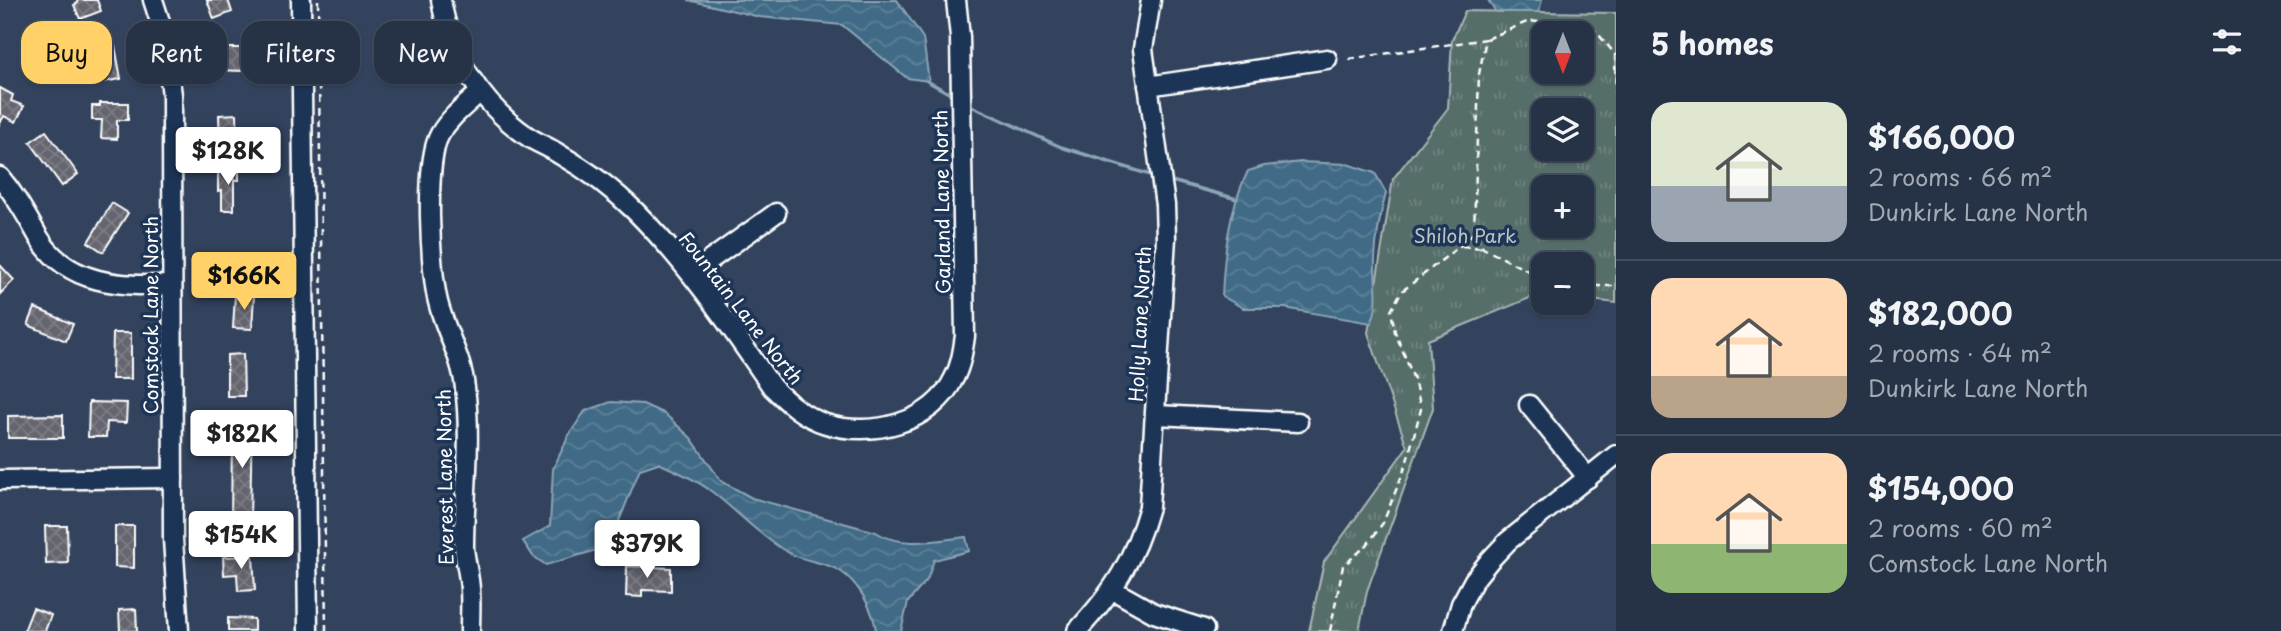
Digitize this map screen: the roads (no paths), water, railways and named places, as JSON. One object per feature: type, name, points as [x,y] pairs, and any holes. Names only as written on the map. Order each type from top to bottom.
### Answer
[{"type":"street","name":"Comstock Lane North","points":[[153,0],[164,34],[172,95],[174,559],[179,631]]},
{"type":"street","points":[[301,0],[308,631]]},
{"type":"street","name":"Fountain Lane North","points":[[441,0],[449,34],[462,64],[480,92],[502,116],[527,136],[610,187],[692,273],[772,387],[788,403],[807,416],[827,424],[872,428],[909,420],[942,398]]},
{"type":"street","name":"Garland Lane North","points":[[942,398],[954,379],[962,358],[965,336],[960,50],[956,0]]},
{"type":"street","name":"Holly Lane North","points":[[1077,631],[1113,590],[1126,568],[1140,539],[1149,507],[1166,238],[1165,205],[1143,49],[1151,0]]},
{"type":"street","points":[[1148,86],[1327,59]]},
{"type":"street","name":"Everest Lane North","points":[[470,631],[470,586],[464,549],[466,386],[439,304],[433,274],[432,173],[433,154],[439,136],[450,120],[480,92]]},
{"type":"street","points":[[0,177],[14,193],[39,237],[52,254],[69,268],[88,278],[109,284],[172,285]]},
{"type":"street","points":[[692,273],[776,213]]},
{"type":"street","points":[[1529,405],[1588,478]]},
{"type":"street","points":[[1156,415],[1298,422]]},
{"type":"street","points":[[1453,631],[1461,604],[1490,559],[1508,541],[1616,455]]},
{"type":"street","points":[[0,480],[173,478]]},
{"type":"street","points":[[1113,590],[1154,613],[1204,629]]},
{"type":"water","points":[[688,0],[897,0],[923,38],[929,81],[907,78],[842,25],[760,17]]},
{"type":"water","points":[[1488,0],[1542,0],[1539,12],[1496,12]]},
{"type":"water","points":[[1301,162],[1347,164],[1375,173],[1386,193],[1376,242],[1376,300],[1371,323],[1284,308],[1243,308],[1222,296],[1229,232],[1236,201],[1248,171],[1264,166]]},
{"type":"water","points":[[611,402],[643,404],[665,414],[691,438],[721,481],[752,498],[897,540],[920,542],[966,537],[969,551],[934,560],[927,580],[908,602],[901,631],[876,631],[864,597],[840,571],[787,552],[705,487],[658,463],[640,469],[619,521],[604,548],[546,565],[533,556],[523,541],[550,526],[553,469],[569,435],[585,411]]},
{"type":"waterway","points":[[927,81],[956,97]]},
{"type":"waterway","points":[[969,105],[1061,147],[1157,177]]},
{"type":"waterway","points":[[1168,180],[1237,199]]},
{"type":"park label","name":"Shiloh Park","points":[[1465,236]]}]
